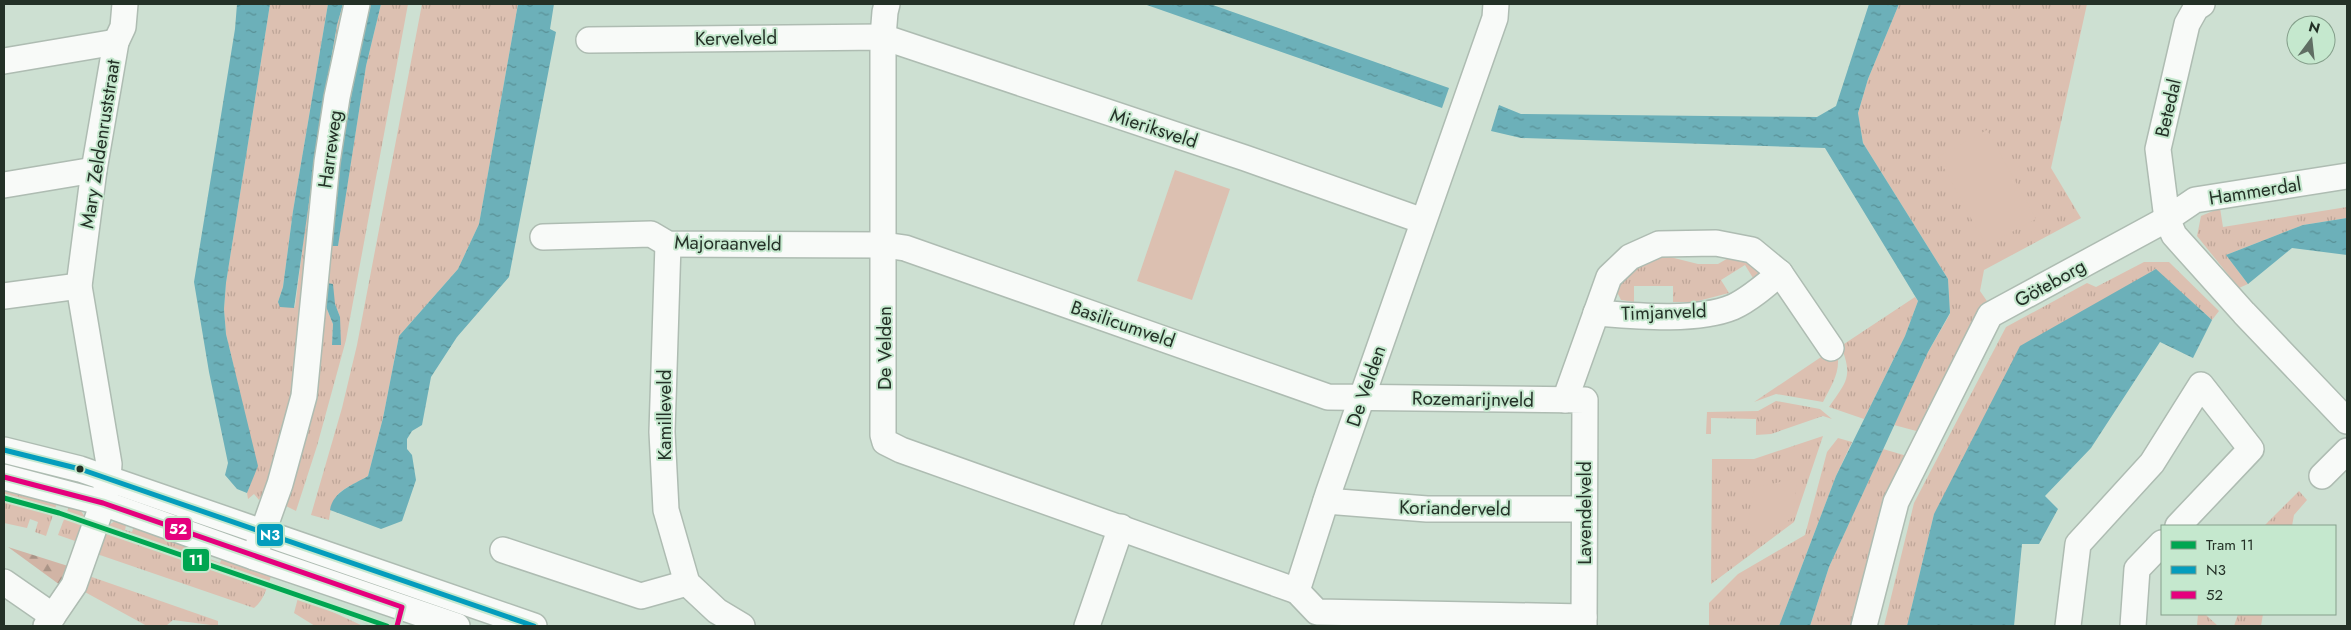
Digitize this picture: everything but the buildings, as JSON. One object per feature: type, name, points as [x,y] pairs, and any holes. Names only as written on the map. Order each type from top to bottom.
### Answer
[{"type":"street","name":"Mary Zeldenruststraat","points":[[106,491],[109,464],[79,286],[94,170],[116,42],[123,27],[125,4]]},
{"type":"street","name":"Harreweg","points":[[254,557],[280,484],[304,396],[327,162],[347,48],[357,4]]},
{"type":"street","name":"De Velden","points":[[887,4],[884,12],[883,38],[883,435],[885,442],[901,450],[1298,591],[1326,501],[1495,18],[1496,4]]},
{"type":"street","name":"Betedal","points":[[2168,219],[2158,149],[2187,24],[2196,8],[2202,4]]},
{"type":"street","name":"Kervelveld","points":[[589,40],[883,38]]},
{"type":"street","name":"Mieriksveld","points":[[883,38],[1245,158],[1423,221]]},
{"type":"street","points":[[4,61],[116,42]]},
{"type":"street","points":[[4,185],[94,170]]},
{"type":"street","name":"Hammerdal","points":[[2168,219],[2195,200],[2347,176]]},
{"type":"street","points":[[2168,219],[2174,235],[2244,313],[2347,421]]},
{"type":"street","name":"Göteborg","points":[[1864,626],[1896,502],[1990,315],[2168,219]]},
{"type":"street","name":"Majoraanveld","points":[[543,237],[651,234],[668,244],[884,245]]},
{"type":"street","name":"Timjanveld","points":[[1575,400],[1596,313],[1609,277],[1630,257],[1659,244],[1716,243],[1752,250],[1780,273],[1831,348]]},
{"type":"street","name":"Kamilleveld","points":[[668,244],[662,432],[666,510],[687,583]]},
{"type":"street","name":"Basilicumveld","points":[[884,245],[904,248],[1328,397],[1362,398]]},
{"type":"street","name":"Timjanveld","points":[[1596,313],[1638,316],[1705,313],[1733,307],[1762,289],[1780,273]]},
{"type":"street","points":[[4,296],[79,286]]},
{"type":"street","points":[[2068,626],[2078,544],[2152,463],[2201,384],[2251,449],[2179,525]]},
{"type":"street","name":"Rozemarijnveld","points":[[1362,398],[1575,400]]},
{"type":"street","name":"Lavendelveld","points":[[1575,400],[1584,509],[1584,621]]},
{"type":"street","points":[[4,450],[80,469],[106,491],[254,557],[456,626]]},
{"type":"street","points":[[2322,476],[2347,452]]},
{"type":"street","points":[[4,477],[106,491],[263,532],[534,626]]},
{"type":"street","points":[[4,582],[49,621],[74,586],[106,491]]},
{"type":"street","name":"Korianderveld","points":[[1326,501],[1427,509],[1584,509]]},
{"type":"street","points":[[1087,626],[1121,527]]},
{"type":"street","points":[[2133,626],[2137,569],[2161,543]]},
{"type":"street","points":[[503,550],[641,596],[687,583],[717,611],[742,626]]},
{"type":"street","points":[[1298,591],[1316,612],[1584,621]]},
{"type":"green space","points":[[270,4],[328,4],[293,211],[283,287],[278,302],[295,307],[309,196],[337,25],[343,4],[349,4],[294,399],[266,488],[259,500],[254,494],[248,499],[247,493],[257,466],[226,334],[224,309],[226,283]]},
{"type":"green space","points":[[364,4],[371,4],[354,72],[330,246],[338,245],[366,66],[381,4],[408,4],[346,340],[317,446],[296,511],[284,505],[330,199]],"holes":[[[325,304],[335,304],[340,317],[332,345],[333,324]]]},
{"type":"green space","points":[[422,4],[518,4],[479,224],[458,269],[399,336],[383,418],[368,476],[346,488],[337,496],[333,502],[329,520],[311,515],[342,408],[357,345]]},
{"type":"green space","points":[[1899,4],[2087,4],[2051,168],[2081,218],[1984,270],[1980,291],[1989,304],[1920,432],[1894,425],[1928,352],[1950,314],[1948,279],[1863,143],[1858,113],[1868,79]]},
{"type":"green space","points":[[1987,130],[2036,219],[1986,246],[1938,157]]},
{"type":"green space","points":[[1175,170],[1230,189],[1192,300],[1137,281]]},
{"type":"green space","points":[[2347,207],[2347,218],[2303,225],[2226,255],[2248,284],[2239,288],[2197,236],[2201,216],[2220,208],[2223,227]]},
{"type":"green space","points":[[1737,253],[1761,271],[1753,278],[1745,265],[1721,280],[1729,293],[1694,302],[1673,302],[1673,286],[1634,286],[1634,302],[1621,300],[1617,292],[1623,278],[1642,262],[1662,255],[1698,264],[1718,264]]},
{"type":"green space","points":[[2144,262],[2169,262],[2219,311],[2212,320],[2155,269],[1934,514],[1907,626],[1884,626],[1914,503],[2006,327],[2087,283],[2096,287]]},
{"type":"green space","points":[[1915,297],[1918,301],[1905,336],[1864,419],[1829,407],[1846,378],[1847,365],[1841,346]]},
{"type":"green space","points":[[1830,351],[1838,359],[1838,365],[1834,381],[1823,402],[1776,394],[1754,402]]},
{"type":"green space","points":[[1776,401],[1820,409],[1832,419],[1823,416],[1771,434],[1756,435],[1756,419],[1711,418],[1711,434],[1706,434],[1707,412],[1758,411]]},
{"type":"green space","points":[[1823,436],[1794,522],[1711,584],[1712,459],[1754,459]]},
{"type":"green space","points":[[1838,438],[1852,442],[1836,476],[1779,626],[1709,626],[1709,603],[1738,574],[1805,535],[1827,452]]},
{"type":"green space","points":[[1883,449],[1907,456],[1856,626],[1810,626],[1829,567]]},
{"type":"green space","points":[[1797,478],[1793,517],[1759,543],[1747,528],[1754,488]]},
{"type":"green space","points":[[4,483],[59,497],[46,536],[35,532],[38,522],[30,519],[27,528],[4,523]]},
{"type":"green space","points":[[2299,491],[2307,500],[2294,515],[2292,525],[2265,525]]},
{"type":"green space","points":[[71,501],[78,506],[86,519],[78,542],[58,535]]},
{"type":"green space","points":[[115,521],[127,521],[125,530],[132,532],[135,523],[212,551],[210,559],[220,563],[223,555],[273,571],[264,596],[254,608],[97,554],[107,526]]},
{"type":"green space","points":[[8,547],[68,566],[60,585]]},
{"type":"green space","points":[[89,576],[218,621],[218,626],[173,620],[166,626],[147,626],[83,591]]},
{"type":"green space","points":[[299,594],[323,602],[322,607],[363,626],[315,626],[294,613]]},
{"type":"green space","points":[[2198,615],[2206,615],[2218,626],[2197,626]]},
{"type":"green space","points":[[2238,615],[2263,615],[2261,626],[2234,626]]},
{"type":"water","points":[[237,4],[270,4],[226,283],[224,309],[226,334],[258,466],[247,493],[237,489],[225,475],[228,463],[209,372],[194,282],[235,29]]},
{"type":"water","points":[[328,4],[343,4],[337,25],[321,118],[294,308],[280,307],[278,302],[283,287],[293,211]]},
{"type":"water","points":[[371,4],[381,4],[366,66],[338,246],[330,246],[346,124]]},
{"type":"water","points":[[518,4],[554,4],[550,29],[556,32],[509,277],[457,337],[431,377],[422,425],[412,431],[407,439],[407,449],[412,455],[416,480],[402,521],[381,529],[330,510],[332,503],[339,493],[368,476],[383,418],[399,336],[458,269],[479,224]]},
{"type":"water","points":[[1144,4],[1210,4],[1449,88],[1442,108]]},
{"type":"water","points":[[1869,4],[1899,4],[1868,79],[1858,113],[1863,143],[1948,279],[1950,313],[1928,352],[1829,567],[1810,626],[1779,626],[1836,476],[1905,336],[1918,301],[1825,148],[1521,138],[1491,131],[1499,105],[1521,114],[1817,117],[1836,106]]},
{"type":"water","points":[[2347,218],[2347,255],[2292,248],[2248,284],[2226,255],[2303,225]]},
{"type":"water","points":[[2156,269],[2212,320],[2193,358],[2160,342],[2091,448],[2045,496],[2058,509],[2039,544],[2022,544],[2014,626],[1907,626],[1934,514],[2020,346]]},
{"type":"water","points":[[327,283],[333,284],[335,304],[340,317],[341,345],[332,345],[333,324],[325,304]]},
{"type":"tram line","name":"11","points":[[4,498],[59,513],[387,626]]},
{"type":"tram line","points":[[338,609],[370,626]]},
{"type":"transit line","name":"N3","points":[[4,450],[80,469],[534,626]]},
{"type":"transit line","name":"52","points":[[4,477],[103,503],[402,607],[397,626]]}]
